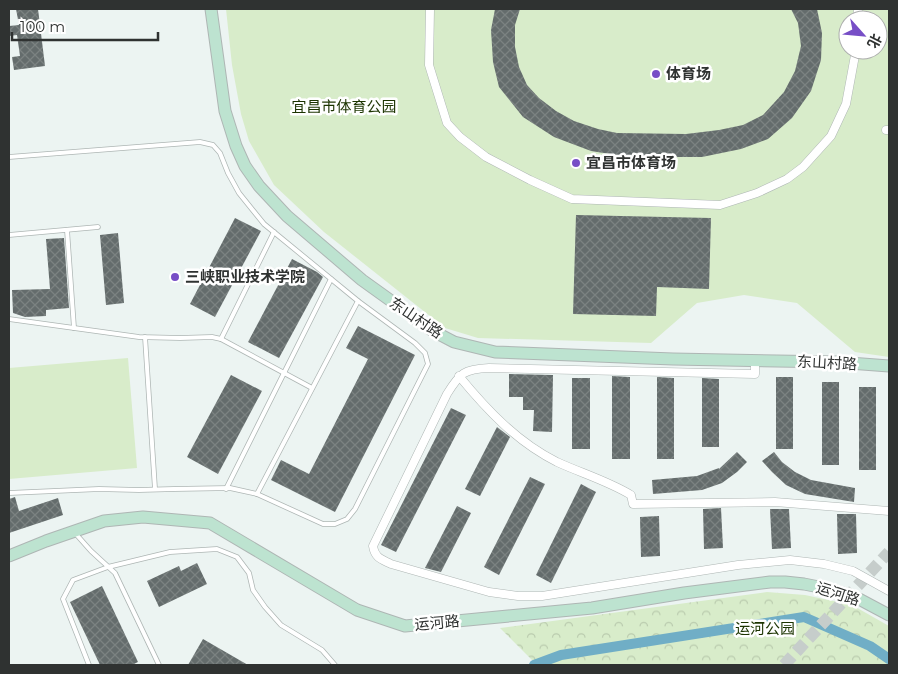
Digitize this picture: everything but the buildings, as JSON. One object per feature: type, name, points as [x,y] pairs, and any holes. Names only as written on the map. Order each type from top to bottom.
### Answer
[{"type":"street","name":"东山村路","points":[[211,9],[225,112],[245,166],[259,186],[287,216],[362,280],[433,331],[454,342],[495,352],[673,359],[836,362],[889,366]]},
{"type":"street","points":[[430,9],[429,65],[447,123],[460,137],[486,157],[572,199],[720,205],[757,193],[787,179],[803,167],[831,136],[846,104],[854,60]]},
{"type":"street","points":[[755,360],[754,374],[490,368],[478,368],[467,371],[457,378],[446,394],[373,546],[374,553],[380,559],[391,564],[490,592],[518,596],[542,596],[738,566],[790,560],[824,564],[853,571],[889,591]]},
{"type":"street","points":[[459,376],[478,400],[504,425],[534,449],[558,462],[619,488],[630,495],[633,504],[775,502],[889,511]]},
{"type":"street","name":"运河路","points":[[9,556],[104,521],[143,517],[210,523],[357,610],[405,626],[592,608],[684,593],[770,582],[811,585],[843,593],[889,615]]},
{"type":"lane","points":[[9,157],[200,142],[213,145],[220,153],[228,173],[240,193],[264,224],[358,301],[415,343],[425,353],[428,364],[355,509],[347,519],[335,524],[323,524],[257,494],[226,489],[99,489],[9,494]]},
{"type":"lane","points":[[9,235],[98,227]]},
{"type":"lane","points":[[67,230],[74,328]]},
{"type":"lane","points":[[221,339],[274,232]]},
{"type":"lane","points":[[226,489],[331,279]]},
{"type":"lane","points":[[257,494],[358,301]]},
{"type":"lane","points":[[9,319],[145,337],[212,337],[221,339],[312,388]]},
{"type":"lane","points":[[145,337],[155,490]]},
{"type":"lane","points":[[74,531],[91,551],[115,573],[159,665]]},
{"type":"lane","points":[[88,665],[64,599],[73,580],[108,567],[170,552],[216,548],[237,556],[249,573],[253,590],[281,625],[322,650],[335,665]]},
{"type":"green space","name":"宜昌市体育场","points":[[226,9],[889,9],[889,357],[855,352],[797,303],[744,295],[697,303],[651,343],[478,338],[445,328],[324,232],[274,185],[249,141],[241,114],[232,65]]},
{"type":"green space","points":[[128,358],[137,468],[9,479],[9,368]]},
{"type":"green space","name":"运河公园","points":[[767,592],[805,595],[852,605],[889,626],[889,665],[537,665],[500,628]]},
{"type":"waterway","points":[[534,665],[561,655],[804,617],[870,646],[889,659]]},
{"type":"tunnel","points":[[784,665],[889,552]]},
{"type":"place","name":"体育场","points":[[656,74]]},
{"type":"place","name":"宜昌市体育场","points":[[576,163]]},
{"type":"place","name":"三峡职业技术学院","points":[[175,277]]},
{"type":"park label","name":"宜昌市体育公园","points":[[344,107]]}]
